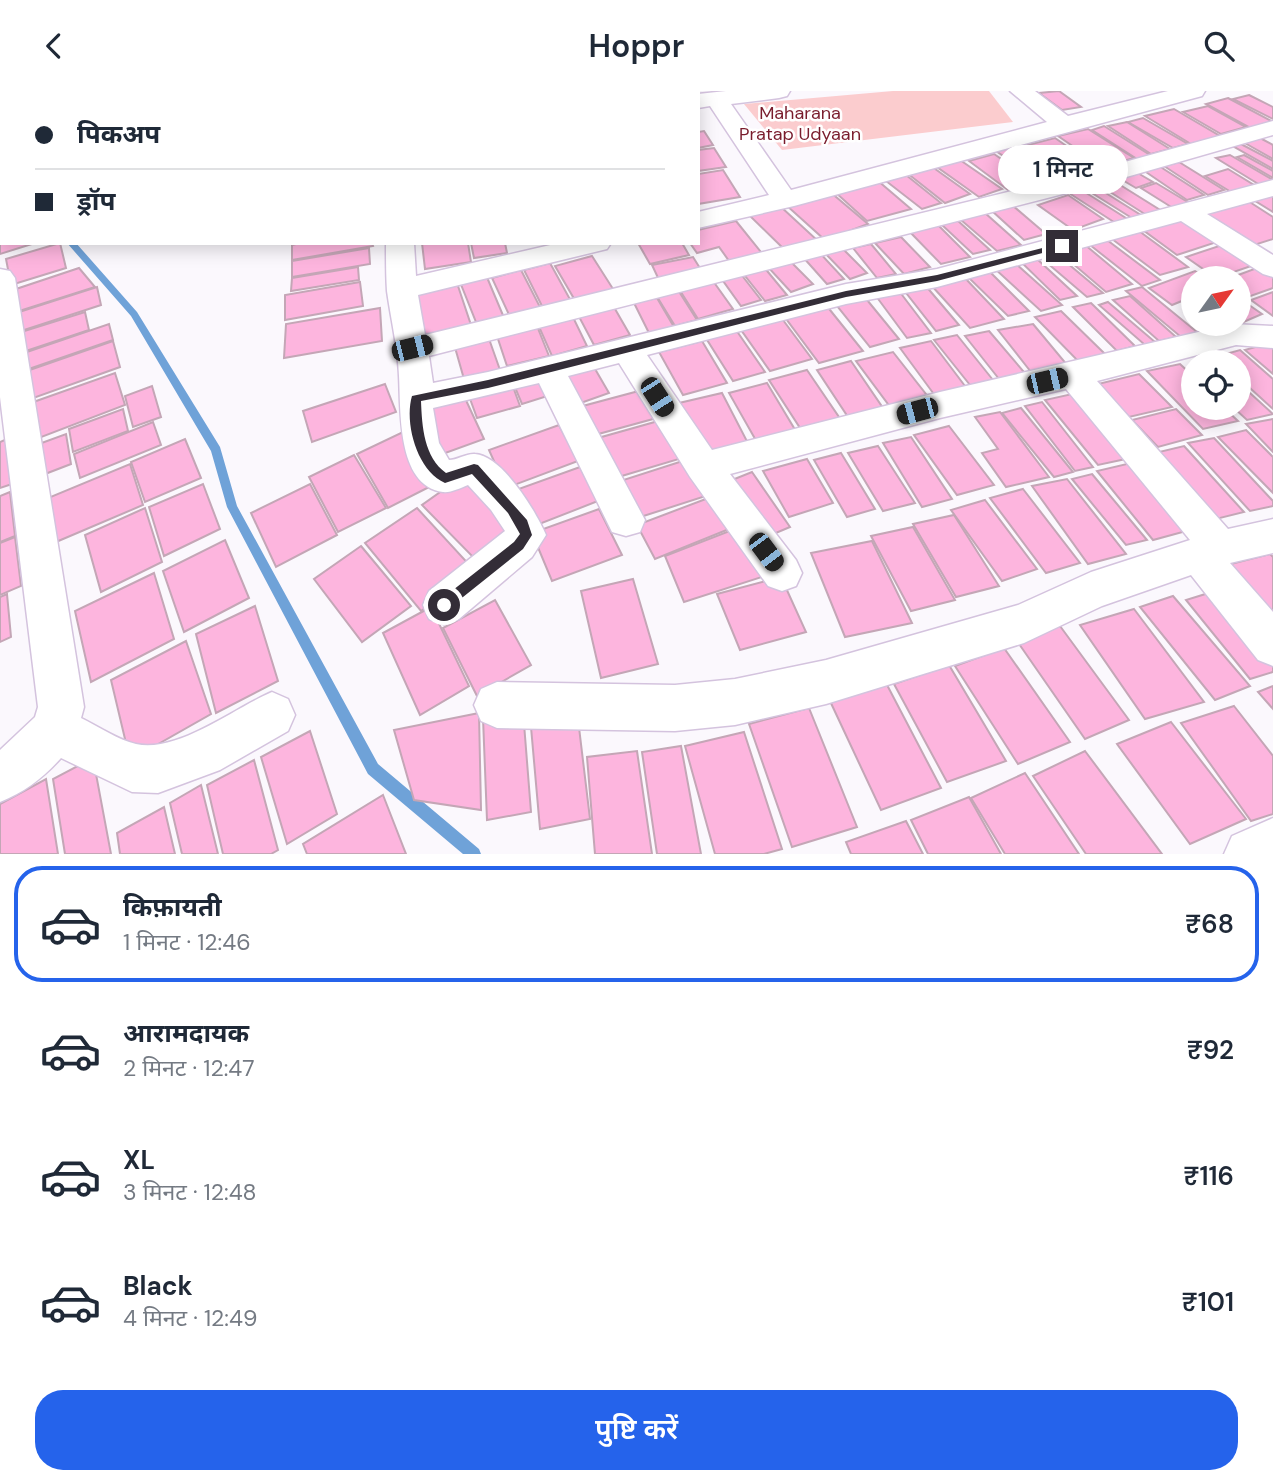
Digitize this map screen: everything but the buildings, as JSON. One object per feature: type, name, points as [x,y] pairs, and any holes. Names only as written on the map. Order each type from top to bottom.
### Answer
[{"type":"street","points":[[707,100],[779,91]]},
{"type":"street","points":[[1021,91],[1062,123]]},
{"type":"street","points":[[700,220],[785,200],[1062,123],[1194,91]]},
{"type":"street","points":[[707,100],[785,200]]},
{"type":"street","points":[[412,348],[1093,179],[1273,128]]},
{"type":"street","points":[[416,399],[627,350],[846,294],[937,278],[1273,188]]},
{"type":"street","points":[[1187,213],[1273,268]]},
{"type":"street","points":[[400,245],[402,289],[416,376],[416,427],[422,450],[435,472],[445,478],[474,468],[523,523],[526,535],[519,545],[444,605]]},
{"type":"street","points":[[402,289],[589,245]]},
{"type":"street","points":[[0,278],[61,707],[55,730],[27,760],[0,778]]},
{"type":"street","points":[[703,467],[940,405],[1236,334],[1273,337]]},
{"type":"street","points":[[627,350],[703,467],[782,573]]},
{"type":"street","points":[[548,369],[626,520]]},
{"type":"street","points":[[1073,375],[1209,552],[1273,645]]},
{"type":"street","points":[[497,705],[676,708],[735,702],[826,682],[1024,623],[1091,591],[1209,552],[1273,536]]},
{"type":"street","points":[[55,730],[132,768],[158,769],[203,753],[272,715]]},
{"type":"street","points":[[1250,854],[1273,844]]},
{"type":"green space","name":"Maharana Pratap Udyaan","points":[[893,91],[989,91],[1013,122],[782,150],[744,104]]},
{"type":"waterway","points":[[73,245],[134,314],[216,450],[232,507],[373,769],[474,854]]},
{"type":"route","points":[[444,605],[519,545],[526,535],[523,523],[474,468],[445,478],[435,472],[422,450],[416,427],[416,399],[488,384],[846,294],[937,278],[1062,246]]}]
